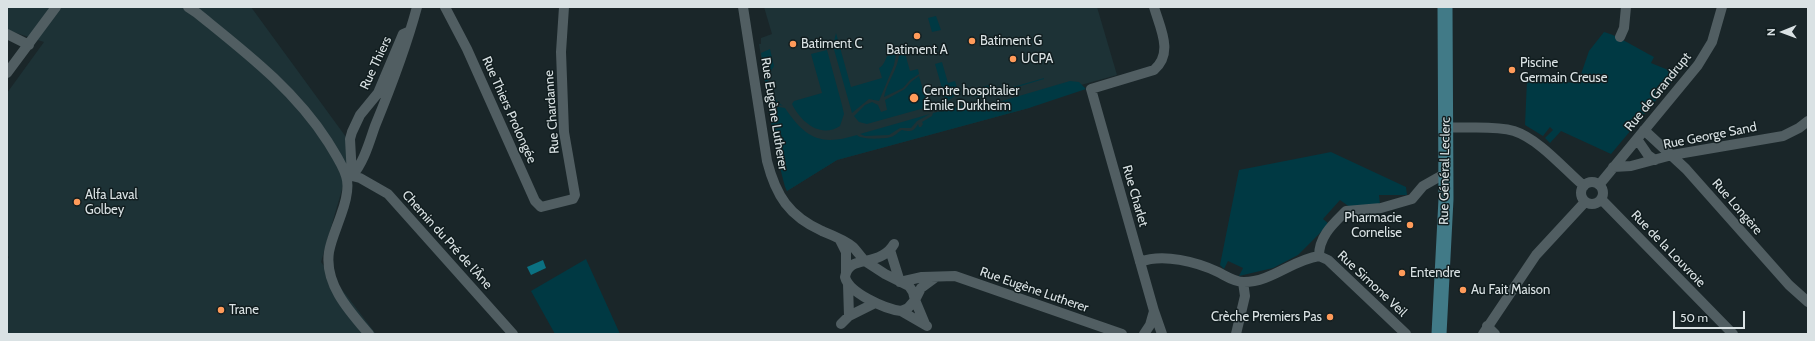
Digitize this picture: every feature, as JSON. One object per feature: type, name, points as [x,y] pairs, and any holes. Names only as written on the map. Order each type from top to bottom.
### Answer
[{"type":"main road","name":"Rue Général Leclerc","points":[[1439,334],[1446,173],[1445,7]]},
{"type":"street","points":[[7,73],[56,7]]},
{"type":"street","points":[[188,7],[265,69],[288,90],[318,126],[349,176],[344,207],[329,252],[329,264],[332,279],[339,295],[369,334]]},
{"type":"street","name":"Rue Thiers","points":[[349,176],[364,156],[404,54],[417,7]]},
{"type":"street","name":"Rue Thiers Prolongée","points":[[445,7],[467,49],[536,201],[541,207],[558,204]]},
{"type":"street","name":"Rue Chardanne","points":[[558,204],[572,200],[574,195],[564,132],[560,52],[564,7]]},
{"type":"street","name":"Rue Eugène Lutherer","points":[[743,7],[767,161],[773,182],[790,210],[802,221],[852,246],[865,261],[900,282],[922,277],[955,276],[1122,334]]},
{"type":"street","name":"Rue Charlet","points":[[1154,7],[1165,48],[1165,58],[1162,64],[1154,70],[1091,89],[1154,311],[1162,334]]},
{"type":"street","points":[[1620,37],[1624,28],[1626,7]]},
{"type":"street","name":"Rue de Grandrupt","points":[[1599,185],[1698,65],[1712,42],[1722,7]]},
{"type":"street","name":"Rue Thiers","points":[[349,176],[350,139],[352,132],[360,115],[378,93],[404,34],[410,31]]},
{"type":"street","points":[[7,34],[29,45]]},
{"type":"street","name":"Rue George Sand","points":[[1613,167],[1631,166],[1672,155],[1783,136],[1807,124]]},
{"type":"street","points":[[1446,127],[1500,128],[1514,131],[1530,138],[1584,186]]},
{"type":"street","name":"Rue Longère","points":[[1644,130],[1686,168],[1789,284],[1808,302]]},
{"type":"street","points":[[1637,139],[1648,155],[1655,160]]},
{"type":"street","points":[[1140,262],[1173,259],[1196,262],[1233,280],[1243,282],[1272,275],[1298,261],[1319,256],[1319,247],[1323,238],[1346,211],[1381,208],[1412,198],[1423,186],[1446,173]]},
{"type":"street","name":"Chemin du Pré de l'Âne","points":[[349,176],[360,178],[388,194],[513,334]]},
{"type":"street","points":[[1592,183],[1599,185],[1603,191],[1602,199],[1596,204],[1585,202],[1581,192],[1584,186],[1592,183]]},
{"type":"street","name":"Rue de la Louvroie","points":[[1602,199],[1733,334]]},
{"type":"street","points":[[1496,334],[1485,330],[1536,255],[1585,202]]},
{"type":"street","points":[[840,240],[846,252],[849,316]]},
{"type":"street","points":[[846,273],[850,265],[877,258],[892,247],[900,282],[908,286],[913,292],[914,300],[926,326],[901,311],[892,310],[875,303],[848,284]]},
{"type":"street","name":"Rue Simone Veil","points":[[1319,256],[1328,260],[1406,334]]},
{"type":"street","points":[[901,311],[908,308],[921,288],[936,277]]},
{"type":"street","points":[[1236,334],[1245,296],[1243,282]]},
{"type":"street","points":[[841,324],[849,316],[875,303]]},
{"type":"street","points":[[1144,334],[1150,325],[1154,311]]},
{"type":"shaded area","points":[[7,7],[251,7],[354,148],[321,262],[376,334],[7,334],[7,260],[9,257],[7,255],[7,93],[44,42],[7,30]]},
{"type":"shaded area","name":"Centre hospitalier Émile Durkheim","points":[[764,7],[1097,7],[1117,75],[1081,85],[1029,108],[837,160],[787,191],[776,152],[759,44],[761,44],[761,38],[772,34]]},
{"type":"shaded area","points":[[936,16],[941,30],[932,32],[928,18]]},
{"type":"shaded area","points":[[1604,32],[1622,39],[1654,57],[1651,63],[1678,74],[1611,154],[1561,131],[1550,143],[1545,138],[1553,130],[1550,127],[1543,136],[1525,125],[1527,80],[1578,83],[1589,51]]},
{"type":"shaded area","points":[[836,33],[851,87],[882,78],[879,68],[882,66],[892,50],[896,48],[897,50],[894,65],[879,101],[869,99],[852,113],[833,46]]},
{"type":"shaded area","points":[[903,46],[910,71],[918,69],[919,74],[910,80],[903,88],[884,97],[898,60],[899,47]]},
{"type":"shaded area","points":[[770,49],[774,66],[769,77],[769,88],[774,97],[783,106],[773,102],[768,103],[761,53]]},
{"type":"shaded area","points":[[827,50],[844,114],[840,126],[825,130],[818,129],[805,122],[792,104],[794,101],[822,93],[811,54]]},
{"type":"shaded area","points":[[942,62],[948,83],[955,81],[958,91],[956,95],[946,102],[935,64]]},
{"type":"shaded area","points":[[919,76],[928,107],[867,124],[859,122],[854,116],[865,105],[872,102],[878,105],[881,112],[887,110],[885,100],[905,89]]},
{"type":"shaded area","points":[[1044,78],[984,97],[971,96],[968,93],[996,92]]},
{"type":"shaded area","points":[[1070,81],[1079,82],[1086,89],[1029,108],[837,160],[787,191],[785,187],[776,152],[768,105],[785,108],[800,127],[815,137],[834,140],[857,135],[863,138],[873,139],[892,136],[902,130],[912,131],[918,124],[919,127],[921,127],[923,124],[922,122],[932,116],[933,113],[962,106],[985,106]]},
{"type":"shaded area","points":[[989,85],[993,90],[971,90]]},
{"type":"shaded area","points":[[930,114],[917,121],[911,128],[900,128],[889,135],[865,136],[860,134]]},
{"type":"shaded area","points":[[1331,152],[1406,187],[1407,195],[1379,195],[1380,204],[1351,208],[1340,200],[1323,219],[1329,224],[1298,255],[1273,268],[1239,276],[1243,268],[1228,261],[1224,269],[1220,265],[1239,170]]},
{"type":"shaded area","points":[[586,259],[620,334],[555,334],[531,291]]},
{"type":"shaded area","points":[[543,260],[546,268],[531,275],[527,267]]},
{"type":"place","name":"Batiment A","points":[[917,36]]},
{"type":"place","name":"Batiment G","points":[[972,41]]},
{"type":"place","name":"Batiment C","points":[[793,44]]},
{"type":"place","name":"UCPA","points":[[1013,59]]},
{"type":"place","name":"Piscine Germain Creuse","points":[[1512,70]]},
{"type":"place","name":"Centre hospitalier Émile Durkheim","points":[[914,98]]},
{"type":"place","name":"Alfa Laval Golbey","points":[[77,202]]},
{"type":"place","name":"Pharmacie Cornelise","points":[[1410,225]]},
{"type":"place","name":"Entendre","points":[[1402,273]]},
{"type":"place","name":"Au Fait Maison","points":[[1463,290]]},
{"type":"place","name":"Trane","points":[[221,310]]},
{"type":"place","name":"Crèche Premiers Pas","points":[[1330,317]]}]
